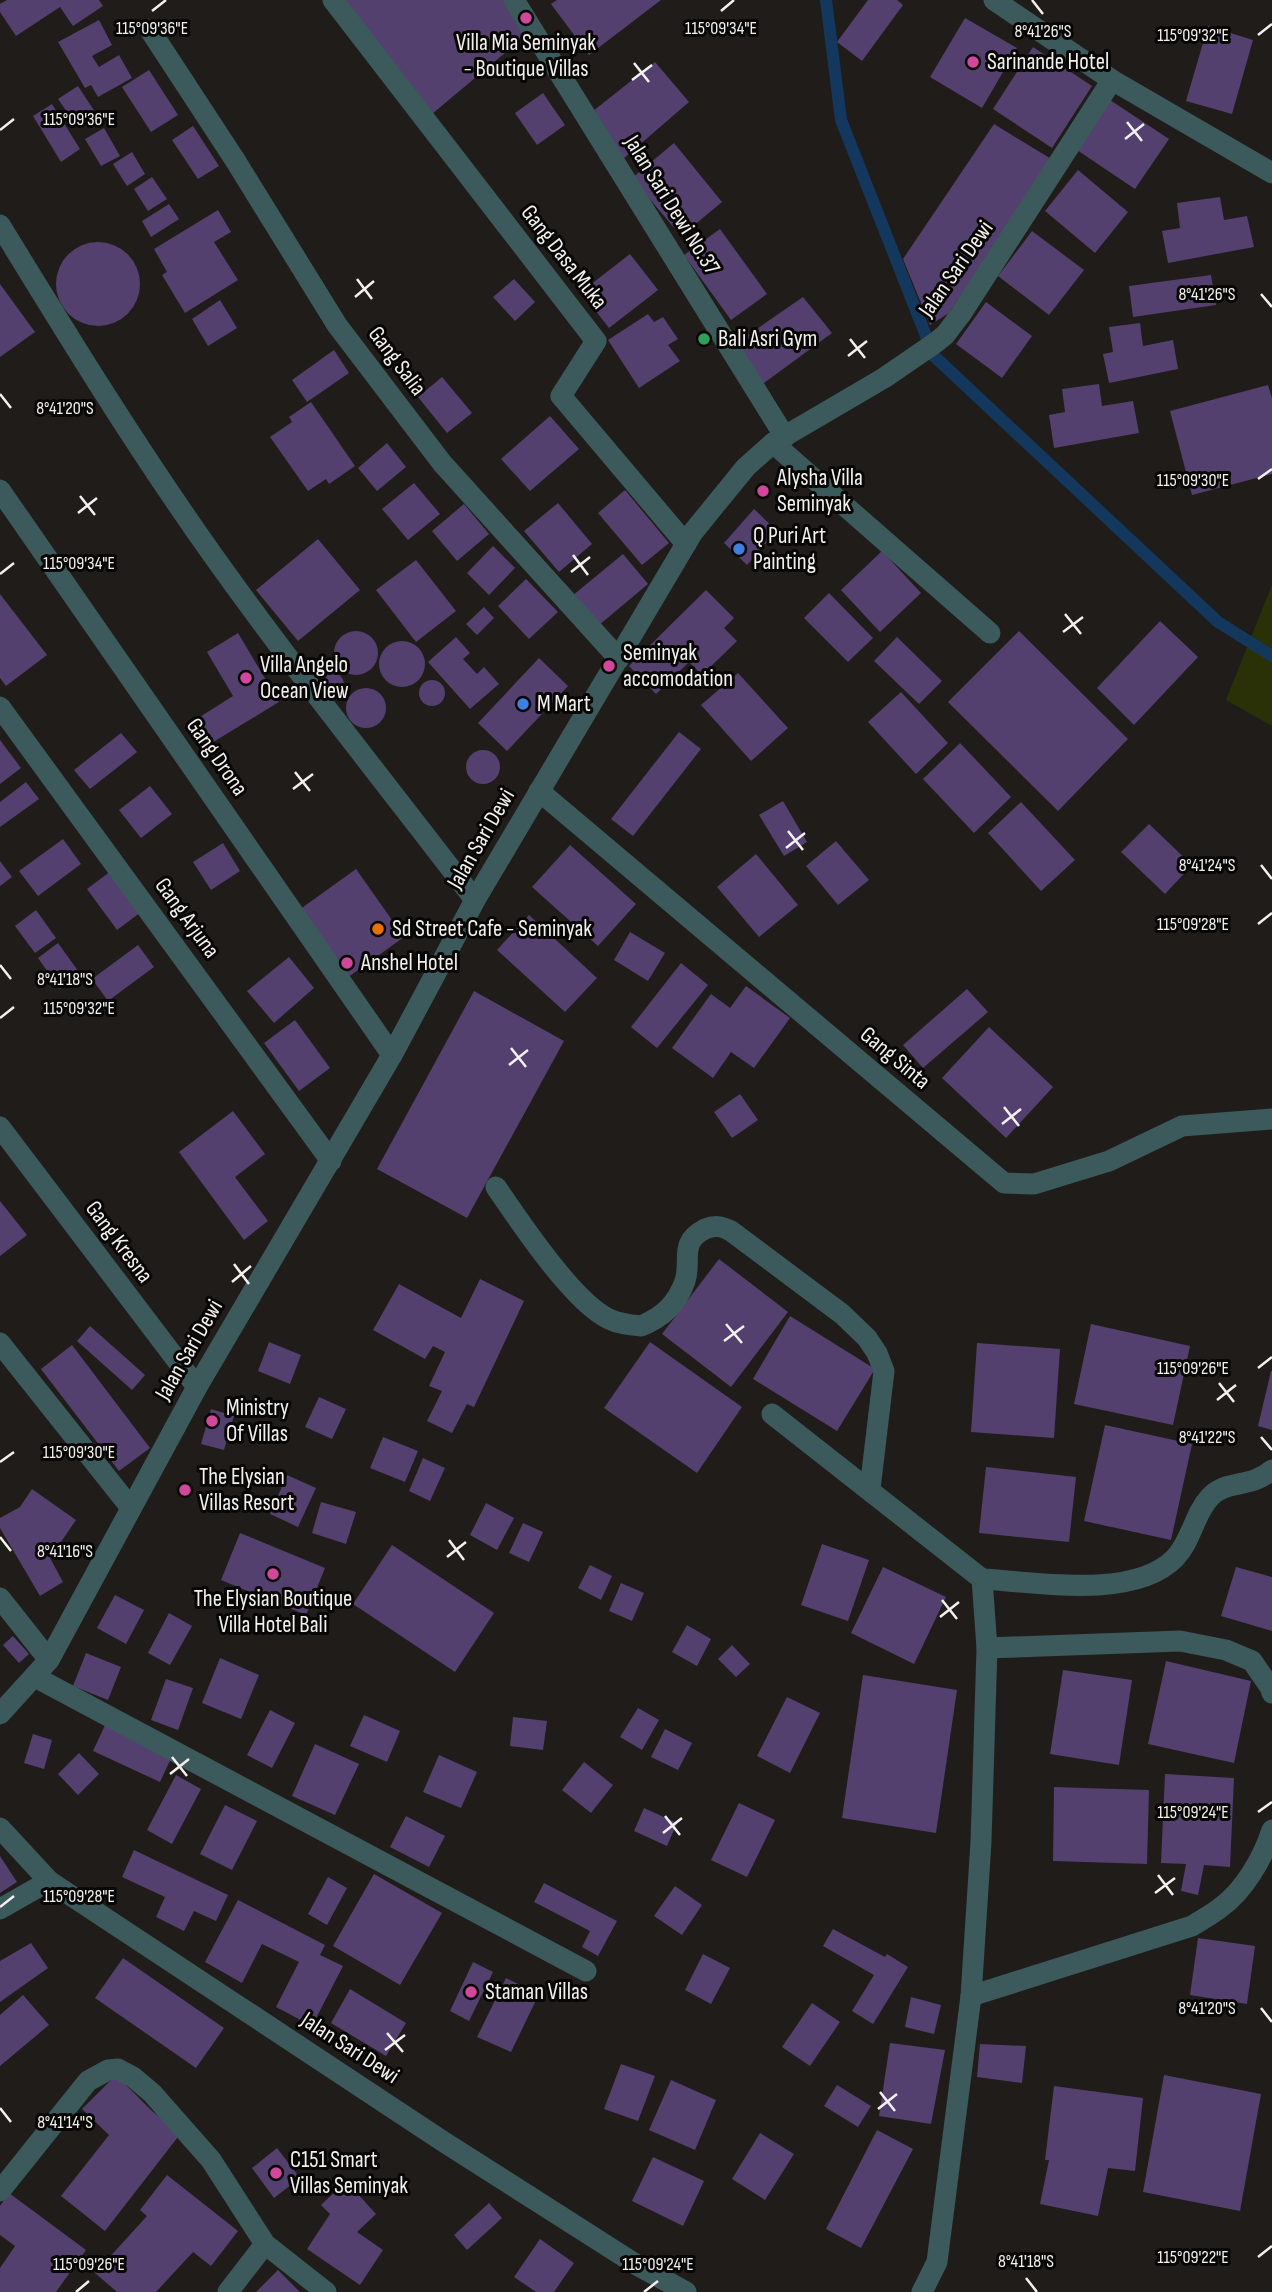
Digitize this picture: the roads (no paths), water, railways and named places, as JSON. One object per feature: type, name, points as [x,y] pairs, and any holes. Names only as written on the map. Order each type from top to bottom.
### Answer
[{"type":"street","name":"Gang Dasa Muka","points":[[333,0],[596,341],[561,396],[686,544]]},
{"type":"street","name":"Jalan Sari Dewi No.37","points":[[514,0],[779,440],[990,633]]},
{"type":"street","points":[[994,0],[1112,80],[1272,173]]},
{"type":"street","name":"Gang Salia","points":[[150,30],[235,160],[337,325],[442,463],[619,659]]},
{"type":"street","name":"Jalan Sari Dewi","points":[[0,1714],[49,1660],[197,1387],[331,1161],[475,900],[693,532],[746,467],[779,440],[902,365],[945,335],[1112,80]]},
{"type":"street","points":[[0,225],[107,400],[211,553],[280,648],[475,900]]},
{"type":"street","name":"Gang Drona","points":[[0,489],[391,1055]]},
{"type":"street","name":"Gang Arjuna","points":[[0,707],[331,1161]]},
{"type":"street","name":"Gang Sinta","points":[[539,791],[1003,1183],[1034,1184],[1110,1160],[1182,1126],[1272,1119]]},
{"type":"street","name":"Gang Kresna","points":[[0,1127],[197,1387]]},
{"type":"street","points":[[496,1188],[529,1235],[570,1285],[596,1311],[610,1320],[641,1326],[668,1312],[686,1280],[687,1250],[692,1238],[712,1227],[721,1226],[842,1314],[867,1338],[884,1371],[870,1489]]},
{"type":"street","points":[[0,1343],[131,1508]]},
{"type":"street","points":[[772,1414],[982,1579],[1089,1585],[1123,1582],[1157,1572],[1175,1558],[1190,1537],[1209,1498],[1224,1486],[1251,1483],[1272,1470]]},
{"type":"street","points":[[922,2292],[937,2262],[971,1996],[981,1842],[987,1648],[982,1579]]},
{"type":"street","points":[[0,1598],[49,1660]]},
{"type":"street","points":[[987,1648],[1180,1641],[1226,1650],[1252,1661],[1272,1693]]},
{"type":"street","points":[[35,1676],[586,1971]]},
{"type":"street","name":"Jalan Sari Dewi","points":[[0,1828],[48,1881],[455,2149],[685,2292]]},
{"type":"street","points":[[971,1996],[1192,1926],[1223,1907],[1249,1877],[1267,1845],[1272,1829]]},
{"type":"street","points":[[0,1909],[48,1881]]},
{"type":"street","points":[[0,2191],[88,2081],[108,2070],[118,2069],[133,2077],[152,2093],[211,2160],[265,2244],[327,2292]]},
{"type":"street","points":[[228,2292],[265,2244]]},
{"type":"waterway","points":[[826,0],[841,120],[934,356],[1218,622],[1272,656]]},
{"type":"place","name":"Villa Mia Seminyak - Boutique Villas","points":[[526,18]]},
{"type":"place","name":"Sarinande Hotel","points":[[973,62]]},
{"type":"place","name":"Bali Asri Gym","points":[[704,339]]},
{"type":"place","name":"Alysha Villa Seminyak","points":[[763,491]]},
{"type":"place","name":"Q Puri Art Painting","points":[[739,549]]},
{"type":"place","name":"Seminyak accomodation","points":[[609,666]]},
{"type":"place","name":"Villa Angelo Ocean View","points":[[246,678]]},
{"type":"place","name":"M Mart","points":[[523,704]]},
{"type":"place","name":"Sd Street Cafe - Seminyak","points":[[378,929]]},
{"type":"place","name":"Anshel Hotel","points":[[347,963]]},
{"type":"place","name":"Ministry Of Villas","points":[[212,1421]]},
{"type":"place","name":"The Elysian Villas Resort","points":[[185,1490]]},
{"type":"place","name":"The Elysian Boutique Villa Hotel Bali","points":[[273,1574]]},
{"type":"place","name":"Staman Villas","points":[[471,1992]]},
{"type":"place","name":"C151 Smart Villas Seminyak","points":[[276,2173]]}]
